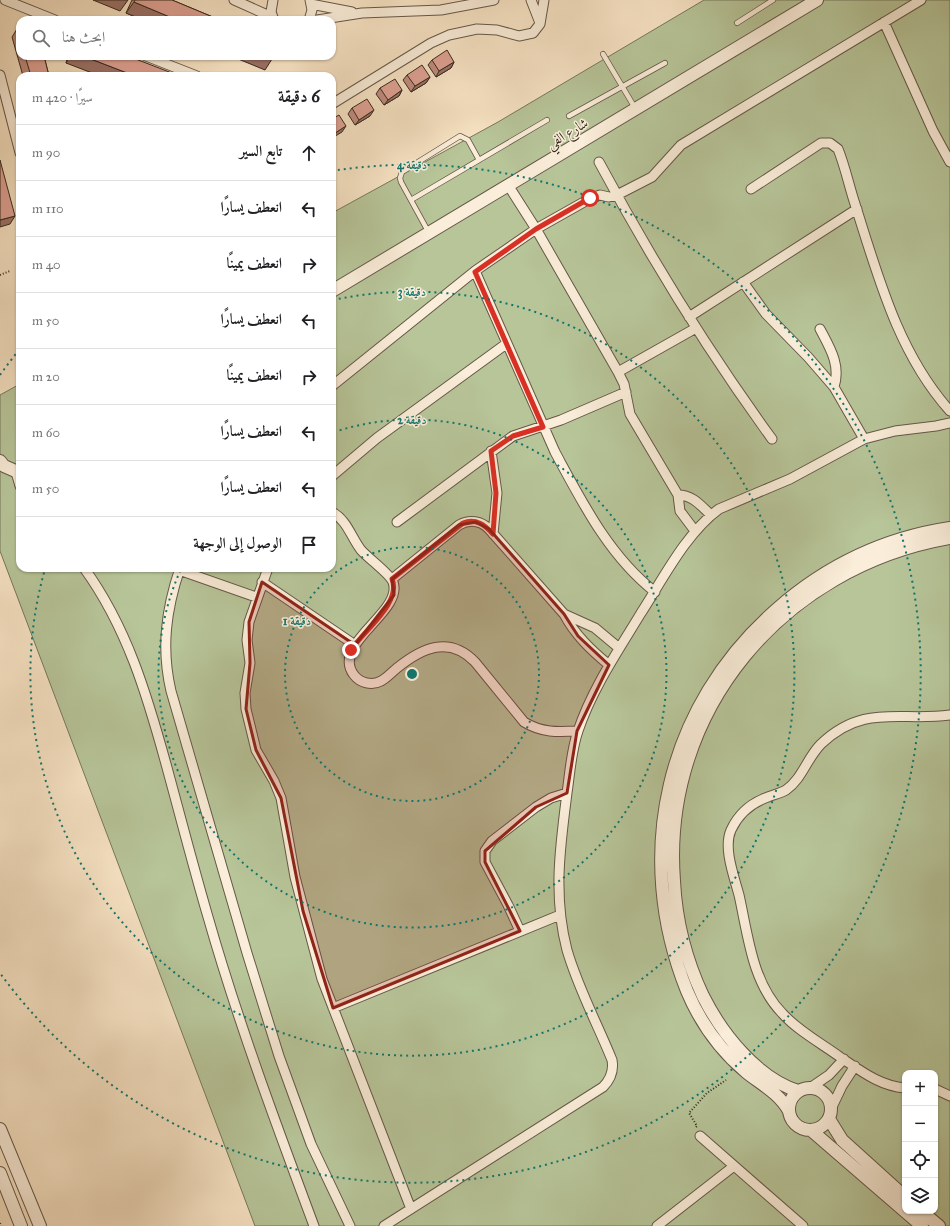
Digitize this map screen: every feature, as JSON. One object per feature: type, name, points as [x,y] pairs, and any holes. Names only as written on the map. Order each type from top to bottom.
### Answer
[{"type":"street","points":[[5,0],[45,16]]},
{"type":"street","points":[[234,0],[267,16]]},
{"type":"street","points":[[241,0],[255,0]]},
{"type":"street","points":[[272,16],[271,12],[273,0]]},
{"type":"street","points":[[336,17],[362,13],[440,10],[494,0]]},
{"type":"street","points":[[531,0],[540,24]]},
{"type":"street","points":[[336,102],[431,43],[448,35],[468,30],[487,29],[525,35],[537,30],[540,24],[544,0]]},
{"type":"street","name":"شارع الفي","points":[[336,289],[817,0]]},
{"type":"street","points":[[336,383],[475,272],[536,229],[595,196],[617,195],[657,174],[670,156],[681,145],[921,0]]},
{"type":"street","points":[[310,16],[312,10],[311,2],[362,13]]},
{"type":"street","points":[[884,22],[933,132],[950,162]]},
{"type":"street","points":[[156,60],[187,72]]},
{"type":"street","points":[[0,75],[16,137]]},
{"type":"street","points":[[751,189],[816,145],[821,143],[830,143],[834,145],[840,153],[877,273],[895,322],[923,374],[950,411]]},
{"type":"street","points":[[599,162],[689,317],[772,440]]},
{"type":"street","points":[[508,185],[536,229],[618,372],[626,392],[630,414],[678,495],[680,511],[695,531]]},
{"type":"street","points":[[689,317],[857,209]]},
{"type":"street","points":[[475,272],[543,427],[570,480],[607,540],[628,568],[655,592]]},
{"type":"street","points":[[744,282],[766,314],[808,356],[834,387],[864,439]]},
{"type":"street","points":[[618,372],[696,328]]},
{"type":"street","points":[[820,329],[836,365],[836,380],[834,387]]},
{"type":"street","points":[[336,473],[377,438],[506,344]]},
{"type":"street","points":[[397,522],[513,436],[543,427],[626,392]]},
{"type":"street","points":[[384,1226],[603,1087],[610,1078],[612,1072],[612,1060],[572,967],[560,915],[558,860],[572,755],[577,731],[586,709],[619,648],[695,531],[711,515],[728,504],[790,480],[864,439],[895,431],[950,423]]},
{"type":"street","points":[[491,451],[496,493],[493,534]]},
{"type":"street","points":[[0,461],[16,471]]},
{"type":"street","points":[[678,495],[693,499],[711,515]]},
{"type":"street","points":[[336,515],[345,523],[368,557],[392,579],[395,588],[394,595],[375,622],[354,645],[349,655],[349,666],[354,676],[369,683],[382,681],[405,662],[426,650],[440,646],[454,648],[466,653],[475,662],[524,722],[541,730],[550,732],[577,731]]},
{"type":"street","points":[[392,579],[463,523],[472,521],[481,523],[493,534],[564,614],[578,636],[610,665]]},
{"type":"street","points":[[855,1066],[842,1086],[832,1107],[829,1119],[822,1127],[812,1130],[801,1129],[796,1125],[790,1116],[789,1111],[776,1094],[739,1066],[717,1042],[699,1015],[683,979],[668,926],[662,868],[663,828],[673,769],[687,729],[714,679],[748,637],[788,599],[813,580],[865,551],[900,539],[950,528]]},
{"type":"street","points":[[798,1091],[775,1079],[747,1058],[736,1046],[711,1010],[692,969],[676,912],[673,872],[674,828],[681,784],[695,741],[715,700],[740,661],[769,629],[800,601],[856,568],[902,550],[950,538]]},
{"type":"street","points":[[86,572],[116,620],[135,661],[151,707],[208,918],[264,1089],[314,1226]]},
{"type":"street","points":[[179,572],[166,616],[164,635],[167,672],[171,691],[247,953],[279,1056],[311,1144],[350,1226]]},
{"type":"street","points":[[188,572],[256,597]]},
{"type":"street","points":[[266,572],[251,612],[248,632],[250,664],[245,693],[246,709],[256,750],[274,781],[281,798],[303,911],[332,1008],[412,1208]]},
{"type":"street","points":[[262,582],[354,645]]},
{"type":"street","points":[[564,614],[595,628],[619,648]]},
{"type":"street","points":[[902,1087],[881,1082],[844,1059],[790,1021],[775,1005],[764,987],[755,962],[731,860],[728,839],[734,824],[744,811],[757,802],[780,793],[793,784],[813,752],[841,730],[874,717],[898,715],[926,717],[950,715]]},
{"type":"street","points":[[520,931],[485,862],[485,850],[492,841],[536,807],[551,798],[567,793]]},
{"type":"street","points":[[332,1008],[560,915]]},
{"type":"street","points":[[789,1111],[791,1100],[798,1091],[810,1088],[829,1075],[844,1059]]},
{"type":"street","points":[[810,1088],[824,1093],[832,1107]]},
{"type":"street","points":[[938,1090],[950,1096]]},
{"type":"street","points":[[829,1119],[842,1140],[902,1194]]},
{"type":"street","points":[[0,1129],[40,1226]]},
{"type":"street","points":[[812,1130],[922,1226]]},
{"type":"street","points":[[700,1136],[803,1226]]},
{"type":"street","points":[[657,1226],[734,1166]]},
{"type":"street","points":[[0,1173],[21,1226]]},
{"type":"street","points":[[925,1214],[939,1226]]},
{"type":"lane","points":[[737,23],[773,0]]},
{"type":"lane","points":[[603,54],[636,109]]},
{"type":"lane","points":[[569,116],[665,63]]},
{"type":"lane","points":[[411,200],[547,120]]},
{"type":"lane","points":[[429,233],[400,180],[402,172],[459,137],[464,137],[468,140],[479,160]]},
{"type":"path","points":[[0,275],[10,271]]},
{"type":"path","points":[[700,1136],[693,1130],[697,1126],[689,1113],[707,1093],[726,1080]]},
{"type":"highlighted area","points":[[476,522],[489,529],[564,614],[578,636],[609,665],[577,731],[567,793],[536,807],[485,851],[485,862],[520,931],[333,1008],[303,911],[281,798],[256,750],[246,709],[250,663],[249,622],[262,582],[355,645],[394,595],[392,579],[459,525]]},
{"type":"green space","points":[[704,0],[950,0],[950,1226],[255,1226],[0,551],[0,395],[16,386],[16,572],[336,572],[336,211],[498,122]]},
{"type":"building","points":[[135,0],[172,0],[210,16],[167,16],[134,2]]},
{"type":"building","points":[[447,50],[454,62],[439,71],[432,60]]},
{"type":"building","points":[[26,60],[45,60],[48,72],[30,72]]},
{"type":"building","points":[[93,60],[138,60],[169,72],[125,72]]},
{"type":"building","points":[[422,65],[430,77],[415,86],[407,75]]},
{"type":"building","points":[[395,79],[402,90],[388,100],[380,88]]},
{"type":"building","points":[[367,99],[374,110],[359,120],[352,108]]},
{"type":"building","points":[[339,115],[346,126],[336,132],[336,117]]},
{"type":"building","points":[[0,160],[15,216],[0,220]]},
{"type":"route","points":[[351,650],[375,622],[394,595],[395,588],[392,579],[459,524],[472,521],[481,523],[493,534],[496,507],[496,479],[491,451],[513,436],[543,427],[475,272],[536,229],[590,198]]}]
